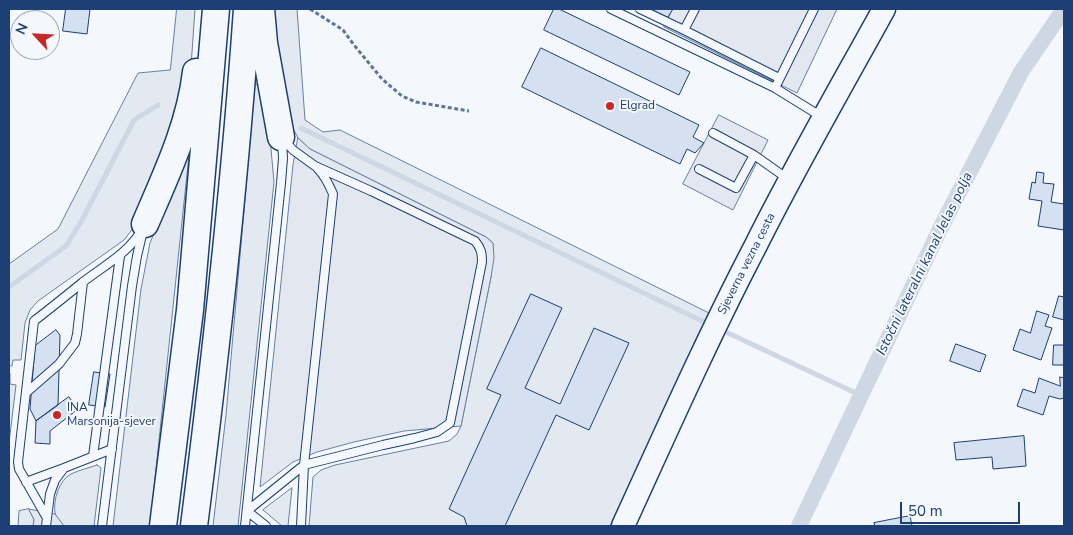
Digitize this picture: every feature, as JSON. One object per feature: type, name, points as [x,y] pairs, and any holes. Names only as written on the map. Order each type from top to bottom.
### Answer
[{"type":"highway","points":[[146,224],[176,151],[186,119],[195,78],[203,9]]},
{"type":"highway","points":[[163,526],[190,310],[216,9]]},
{"type":"highway","points":[[194,526],[213,378],[247,9]]},
{"type":"highway","points":[[261,9],[264,43],[281,137]]},
{"type":"main road","name":"Sjeverna vezna cesta","points":[[623,526],[704,348],[756,244],[884,9]]},
{"type":"lane","points":[[611,9],[775,88],[824,118]]},
{"type":"lane","points":[[640,9],[779,78]]},
{"type":"lane","points":[[684,30],[695,9]]},
{"type":"lane","points":[[775,88],[814,9]]},
{"type":"lane","points":[[713,133],[754,155],[790,180]]},
{"type":"lane","points":[[281,137],[293,150],[323,174],[333,194],[304,466],[301,526]]},
{"type":"lane","points":[[245,526],[281,182],[283,158],[281,137]]},
{"type":"lane","points":[[699,169],[736,188],[754,155]]},
{"type":"lane","points":[[247,511],[304,466],[437,432],[450,423],[482,262],[480,246],[475,241],[315,166]]},
{"type":"lane","points":[[46,522],[19,468],[18,462],[34,322],[120,256],[132,245],[146,224]]},
{"type":"lane","points":[[102,526],[132,286],[137,256],[146,224]]},
{"type":"lane","points":[[93,456],[120,256]]},
{"type":"lane","points":[[27,392],[59,364],[75,343],[84,282]]},
{"type":"lane","points":[[26,482],[112,449]]},
{"type":"lane","points":[[46,522],[50,494],[55,480],[64,468]]},
{"type":"lane","points":[[247,511],[266,526]]},
{"type":"path","points":[[310,9],[343,30],[382,79],[402,96],[416,102],[469,110]]},
{"type":"shaded area","points":[[177,9],[195,9],[190,81],[134,227],[124,240],[38,301],[30,310],[25,323],[21,360],[13,360],[12,366],[9,366],[9,264],[58,229],[138,73],[170,70]]},
{"type":"shaded area","points":[[271,9],[297,9],[305,120],[323,132],[340,130],[709,313],[610,526],[309,526],[313,477],[321,470],[335,465],[449,441],[457,434],[461,426],[491,277],[493,243],[486,237],[310,149],[298,138],[288,119]]},
{"type":"shaded area","points":[[673,9],[837,9],[797,93],[664,27]]},
{"type":"shaded area","points":[[265,83],[274,182],[238,526],[213,526],[226,415],[255,85]]},
{"type":"shaded area","points":[[719,115],[768,140],[733,210],[683,184]]},
{"type":"shaded area","points":[[298,138],[310,149],[486,237],[493,243],[494,258],[461,426],[404,431],[317,452],[293,462],[260,487],[293,165]]},
{"type":"shaded area","points":[[189,155],[150,526],[113,526],[141,289],[150,243],[185,157]]},
{"type":"shaded area","points":[[9,373],[10,384],[16,385],[9,443]]},
{"type":"shaded area","points":[[97,465],[101,468],[94,526],[64,526],[55,513],[56,497],[60,486],[71,474]]},
{"type":"shaded area","points":[[292,488],[288,526],[282,526],[263,510]]},
{"type":"shaded area","points":[[29,509],[34,520],[33,526],[18,526],[19,511]]},
{"type":"shaded area","points":[[29,509],[55,514],[64,526],[33,526],[34,520]]},
{"type":"building","points":[[66,9],[90,9],[87,34],[63,31]]},
{"type":"building","points":[[554,9],[559,9],[690,72],[679,95],[544,30]]},
{"type":"building","points":[[651,9],[673,9],[668,17]]},
{"type":"building","name":"Elgrad","points":[[541,48],[699,125],[693,137],[704,143],[695,153],[687,149],[680,164],[522,87]]},
{"type":"building","points":[[1037,172],[1044,173],[1043,183],[1054,184],[1051,202],[1064,204],[1064,230],[1038,226],[1042,201],[1029,199],[1032,182],[1035,183]]},
{"type":"building","points":[[531,294],[562,308],[525,388],[560,404],[594,328],[629,343],[589,430],[556,415],[505,526],[467,526],[464,517],[449,509],[501,395],[487,389]]},
{"type":"building","points":[[1059,296],[1064,297],[1064,320],[1053,317]]},
{"type":"building","points":[[1037,311],[1049,315],[1045,326],[1052,328],[1041,360],[1013,350],[1020,329],[1030,333]]},
{"type":"building","points":[[56,330],[60,335],[58,405],[36,421],[30,409],[35,346]]},
{"type":"building","points":[[956,344],[986,355],[980,372],[950,361]]},
{"type":"building","points":[[1054,345],[1064,345],[1064,365],[1053,365]]},
{"type":"building","points":[[94,372],[110,374],[105,407],[89,405]]},
{"type":"building","points":[[1060,377],[1064,378],[1064,398],[1060,399],[1049,396],[1043,415],[1017,406],[1023,389],[1035,393],[1039,378],[1060,386]]},
{"type":"building","name":"INA Marsonija-sjever","points":[[69,397],[78,409],[50,431],[50,444],[35,443],[36,421]]},
{"type":"building","points":[[1024,436],[1026,466],[993,469],[992,457],[956,460],[954,443]]},
{"type":"building","points":[[910,516],[912,526],[875,526],[874,523]]},
{"type":"waterway","name":"Istočni lateralni kanal Jelas polja","points":[[799,526],[941,227],[1021,72],[1064,9]]},
{"type":"waterway","points":[[9,287],[66,246],[82,220],[134,120],[158,105]]},
{"type":"waterway","points":[[301,128],[702,321]]},
{"type":"waterway","points":[[728,333],[860,395]]},
{"type":"place","name":"Elgrad","points":[[610,106]]},
{"type":"place","name":"INA Marsonija-sjever","points":[[57,415]]}]
